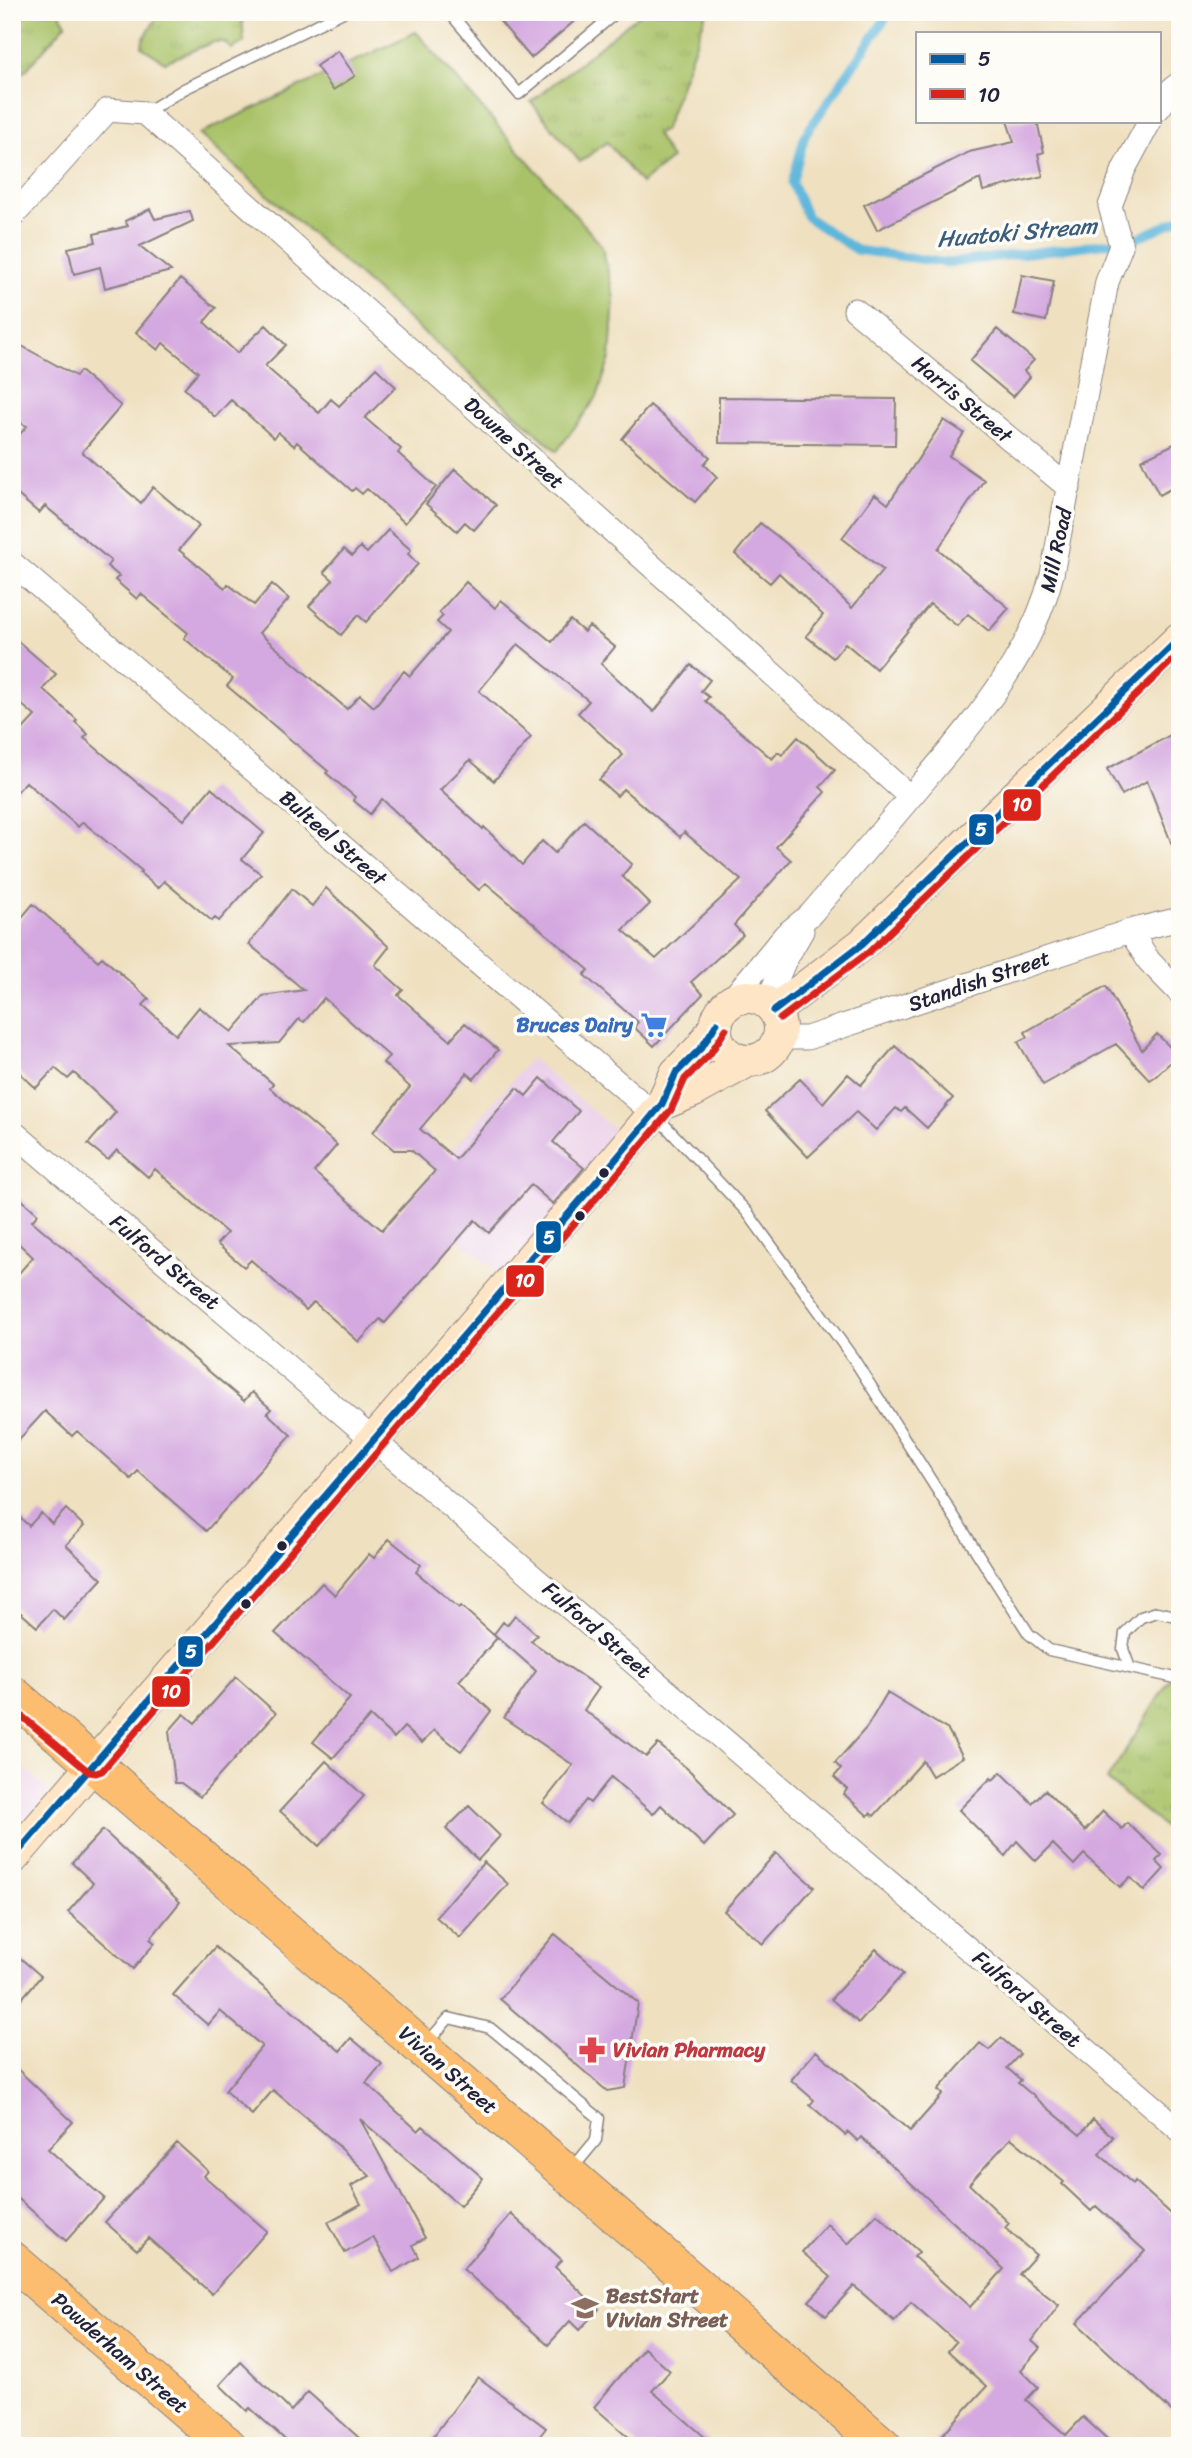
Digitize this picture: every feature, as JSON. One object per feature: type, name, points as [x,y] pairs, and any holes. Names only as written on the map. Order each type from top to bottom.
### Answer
[{"type":"main road","name":"Vivian Street","points":[[12,1694],[883,2446]]},
{"type":"main road","name":"Powderham Street","points":[[12,2260],[228,2446]]},
{"type":"street","points":[[1160,107],[1180,83]]},
{"type":"street","points":[[12,217],[108,110],[145,113]]},
{"type":"street","name":"Downe Street","points":[[145,113],[910,797]]},
{"type":"street","name":"Mill Road","points":[[722,1014],[785,935],[810,915],[970,726],[1031,634],[1046,598],[1107,282],[1121,246],[1110,206],[1124,169],[1149,122]]},
{"type":"street","name":"Harris Street","points":[[855,310],[1069,488]]},
{"type":"street","name":"Bulteel Street","points":[[12,562],[658,1108]]},
{"type":"street","points":[[658,1108],[748,1061],[766,1055],[773,1017],[862,944],[1180,638]]},
{"type":"street","name":"Mill Road","points":[[773,1017],[784,962],[810,915]]},
{"type":"street","name":"Standish Street","points":[[773,1017],[807,1038],[1130,932],[1180,919]]},
{"type":"street","points":[[1130,932],[1149,961],[1180,993]]},
{"type":"street","points":[[12,1859],[658,1108],[676,1073],[702,1047],[722,1014],[747,997],[758,998],[773,1017]]},
{"type":"street","points":[[722,1014],[716,1032],[723,1049],[738,1059],[748,1061]]},
{"type":"street","name":"Fulford Street","points":[[12,1131],[1180,2130]]},
{"type":"lane","points":[[145,113],[184,89],[343,12]]},
{"type":"lane","points":[[449,12],[519,94],[617,12]]},
{"type":"lane","points":[[658,1108],[747,1212],[853,1358],[1029,1634],[1049,1650],[1180,1679]]},
{"type":"lane","points":[[1130,1668],[1123,1649],[1125,1633],[1141,1617],[1157,1612],[1180,1617]]},
{"type":"lane","points":[[422,2048],[449,2018],[490,2028],[599,2118],[596,2140],[568,2174]]},
{"type":"shaded area","points":[[531,1058],[626,1140],[506,1280],[412,1198]]},
{"type":"shaded area","points":[[12,1757],[50,1791],[12,1845]]},
{"type":"green space","points":[[12,12],[59,12],[66,24],[27,69],[12,80]]},
{"type":"green space","points":[[160,12],[242,12],[244,42],[232,49],[224,42],[213,42],[165,62],[142,47],[143,40]]},
{"type":"green space","points":[[642,12],[707,12],[664,131],[656,134],[671,159],[641,183],[607,142],[580,162],[531,102]]},
{"type":"green space","points":[[416,32],[602,246],[614,298],[610,358],[597,397],[557,451],[199,134]]},
{"type":"green space","points":[[1180,1663],[1180,1840],[1107,1780]]},
{"type":"building","points":[[492,12],[585,12],[531,58]]},
{"type":"building","points":[[338,51],[355,76],[333,90],[316,66]]},
{"type":"building","points":[[1007,122],[1037,122],[1044,152],[1038,154],[1043,176],[983,191],[980,179],[877,230],[864,205],[969,152],[1014,142]]},
{"type":"building","points":[[150,209],[155,219],[190,211],[193,221],[140,246],[171,271],[105,288],[100,267],[74,274],[68,248],[96,242],[94,234],[128,226],[125,221]]},
{"type":"building","points":[[1022,275],[1054,281],[1046,321],[1014,314]]},
{"type":"building","points":[[180,279],[216,308],[204,322],[237,353],[266,325],[286,345],[265,366],[319,413],[331,399],[339,406],[376,368],[396,387],[365,418],[401,449],[398,453],[436,487],[405,523],[367,489],[362,494],[355,488],[352,491],[297,442],[294,446],[278,432],[274,438],[231,400],[215,417],[184,388],[198,372],[163,343],[158,350],[136,332]]},
{"type":"building","points":[[997,329],[1034,360],[1024,371],[1030,377],[1013,397],[970,361]]},
{"type":"building","points":[[20,345],[76,376],[80,371],[121,406],[82,452],[141,503],[153,487],[199,526],[179,550],[225,588],[228,584],[254,605],[272,584],[289,599],[259,633],[347,709],[360,695],[374,707],[404,671],[410,676],[448,632],[437,622],[443,616],[439,612],[466,582],[495,608],[501,600],[552,642],[570,620],[584,632],[589,626],[615,647],[601,664],[654,712],[691,665],[710,680],[701,691],[709,697],[705,701],[772,759],[778,752],[782,755],[798,737],[835,770],[820,787],[825,792],[776,847],[791,860],[734,925],[743,935],[691,982],[703,994],[654,1046],[634,1027],[638,1022],[584,975],[589,970],[486,883],[479,890],[382,799],[370,814],[353,800],[355,797],[326,773],[328,771],[227,686],[233,679],[184,638],[188,633],[141,594],[137,599],[115,580],[119,576],[107,566],[111,561],[45,506],[39,513],[12,490],[12,443],[27,426],[12,419],[12,360]],"holes":[[[518,644],[589,701],[578,713],[623,755],[599,780],[617,796],[623,789],[680,837],[684,832],[741,880],[656,959],[623,930],[650,904],[622,876],[632,864],[584,821],[555,853],[542,841],[522,865],[484,827],[483,829],[440,790],[470,760],[494,781],[531,737],[479,691]]]},
{"type":"building","points":[[719,397],[896,399],[895,445],[719,443]]},
{"type":"building","points":[[650,405],[710,457],[704,464],[717,477],[695,502],[622,439]]},
{"type":"building","points":[[944,420],[964,433],[949,456],[984,480],[938,549],[1009,608],[989,631],[968,614],[957,626],[930,604],[876,669],[845,643],[833,658],[806,636],[823,615],[779,573],[770,583],[735,554],[760,523],[787,544],[852,608],[883,570],[842,538],[875,494],[888,504]]},
{"type":"building","points":[[1180,441],[1180,484],[1159,495],[1141,460]]},
{"type":"building","points":[[455,469],[496,505],[474,530],[465,522],[457,531],[426,504]]},
{"type":"building","points":[[388,530],[411,550],[408,554],[418,564],[366,622],[358,615],[341,635],[309,606],[333,580],[324,572],[344,549],[352,556],[360,547],[367,553]]},
{"type":"building","points":[[12,636],[56,674],[43,689],[77,720],[75,722],[88,734],[84,738],[184,820],[211,788],[264,833],[242,859],[261,874],[219,921],[215,918],[212,921],[164,881],[158,888],[140,873],[142,871],[83,822],[78,827],[26,782],[12,797],[12,741],[35,716],[12,696]]},
{"type":"building","points":[[1180,730],[1178,860],[1147,781],[1122,795],[1107,769]]},
{"type":"building","points":[[326,888],[389,947],[375,965],[403,990],[398,995],[450,1040],[465,1023],[498,1050],[474,1079],[467,1073],[420,1129],[456,1159],[517,1088],[526,1096],[541,1078],[579,1111],[553,1142],[584,1168],[553,1204],[531,1185],[489,1233],[475,1220],[385,1323],[380,1319],[359,1342],[314,1302],[306,1310],[251,1260],[244,1267],[217,1244],[227,1233],[155,1169],[148,1177],[117,1150],[108,1160],[88,1144],[116,1112],[74,1073],[68,1079],[55,1068],[36,1088],[12,1066],[12,929],[33,904],[98,961],[102,957],[149,999],[143,1005],[176,1035],[199,1007],[232,1032],[263,996],[304,990],[249,944],[292,889],[312,906]],"holes":[[[324,998],[389,1056],[383,1063],[410,1087],[373,1132],[394,1150],[411,1150],[435,1171],[382,1230],[314,1172],[337,1145],[270,1088],[273,1084],[229,1046],[279,1043],[299,1019],[304,1022]]]},
{"type":"building","points":[[1106,986],[1142,1050],[1157,1034],[1178,1055],[1150,1080],[1116,1044],[1043,1085],[1018,1042],[1028,1037],[1025,1032]]},
{"type":"building","points":[[895,1046],[953,1098],[927,1128],[905,1108],[901,1112],[896,1108],[876,1130],[856,1112],[808,1157],[765,1111],[800,1079],[823,1103],[848,1074],[861,1085]]},
{"type":"building","points":[[12,1191],[38,1214],[32,1221],[244,1401],[252,1392],[271,1409],[267,1413],[291,1435],[206,1531],[138,1471],[131,1479],[77,1431],[72,1436],[45,1411],[12,1447],[12,1281],[33,1257],[15,1240],[12,1244]]},
{"type":"building","points":[[66,1509],[84,1526],[66,1545],[102,1579],[64,1620],[53,1609],[37,1627],[12,1605],[12,1510],[29,1526],[41,1513],[52,1524]]},
{"type":"building","points":[[389,1539],[421,1565],[416,1572],[497,1638],[459,1681],[491,1711],[461,1751],[434,1730],[422,1743],[404,1727],[394,1738],[370,1716],[333,1758],[313,1742],[350,1698],[275,1633],[322,1583],[335,1595],[369,1554],[374,1558]]},
{"type":"building","points":[[515,1615],[537,1635],[531,1641],[599,1688],[584,1710],[646,1757],[658,1744],[690,1771],[733,1815],[704,1846],[661,1805],[653,1814],[611,1777],[590,1803],[586,1800],[568,1823],[543,1803],[573,1765],[504,1718],[536,1671],[494,1634],[503,1622],[507,1625]]},
{"type":"building","points":[[236,1677],[276,1713],[200,1797],[181,1783],[175,1783],[169,1731],[184,1714],[195,1723]]},
{"type":"building","points":[[887,1693],[948,1730],[963,1757],[932,1776],[923,1761],[874,1816],[870,1813],[868,1816],[844,1794],[847,1789],[834,1777],[841,1769],[835,1763],[867,1727]]},
{"type":"building","points":[[326,1761],[364,1796],[319,1846],[280,1811]]},
{"type":"building","points":[[1001,1772],[1032,1803],[1045,1790],[1085,1831],[1103,1811],[1122,1829],[1127,1823],[1162,1855],[1156,1861],[1164,1869],[1144,1891],[1130,1877],[1120,1887],[1084,1854],[1074,1865],[1053,1844],[1036,1861],[1017,1841],[1005,1856],[959,1810],[991,1778],[993,1780]]},
{"type":"building","points":[[469,1806],[500,1836],[478,1860],[446,1829]]},
{"type":"building","points":[[103,1830],[180,1902],[150,1939],[155,1943],[133,1969],[68,1912],[93,1883],[72,1863]]},
{"type":"building","points":[[776,1853],[814,1887],[763,1944],[724,1911]]},
{"type":"building","points":[[484,1862],[508,1884],[460,1938],[436,1917]]},
{"type":"building","points":[[555,1934],[638,2003],[625,2088],[607,2091],[500,1999]]},
{"type":"building","points":[[215,1947],[340,2051],[351,2038],[382,2064],[366,2083],[418,2131],[423,2126],[483,2178],[460,2206],[360,2119],[425,2238],[413,2245],[419,2257],[393,2272],[373,2237],[345,2253],[328,2222],[361,2204],[351,2186],[370,2176],[273,2090],[252,2115],[225,2091],[262,2046],[220,2011],[208,2025],[173,1995]]},
{"type":"building","points":[[876,1949],[903,1974],[859,2023],[831,1999]]},
{"type":"building","points":[[12,1951],[41,1976],[12,2010]]},
{"type":"building","points":[[1001,2038],[1020,2054],[1007,2068],[1021,2080],[1018,2083],[1080,2135],[1093,2119],[1113,2137],[1099,2154],[1133,2184],[1135,2181],[1180,2222],[1180,2419],[1077,2323],[1145,2251],[1096,2206],[1091,2211],[1062,2184],[1064,2182],[1011,2138],[969,2184],[1009,2223],[1005,2228],[1036,2255],[1019,2274],[1059,2305],[1032,2341],[1040,2348],[1021,2370],[1038,2387],[1026,2400],[1066,2435],[1083,2417],[1115,2446],[932,2446],[987,2386],[948,2351],[956,2342],[911,2302],[894,2321],[854,2286],[826,2316],[809,2301],[831,2277],[802,2252],[827,2224],[848,2244],[877,2214],[919,2252],[914,2257],[970,2307],[1004,2269],[861,2137],[858,2141],[848,2132],[845,2135],[810,2105],[814,2100],[791,2080],[816,2051],[910,2131],[943,2094],[938,2090],[980,2043],[989,2050]]},
{"type":"building","points":[[12,2064],[73,2122],[48,2149],[104,2198],[66,2241],[12,2193]]},
{"type":"building","points":[[177,2143],[208,2171],[204,2176],[267,2231],[212,2294],[148,2238],[137,2250],[105,2222]]},
{"type":"building","points":[[511,2214],[562,2260],[555,2267],[599,2309],[579,2330],[570,2321],[548,2345],[463,2269]]},
{"type":"building","points":[[644,2348],[670,2371],[652,2391],[715,2446],[639,2446],[594,2407]]},
{"type":"building","points":[[241,2362],[291,2411],[308,2392],[368,2446],[292,2446],[250,2408],[247,2411],[220,2385]]},
{"type":"building","points":[[478,2377],[546,2428],[532,2446],[426,2446]]},
{"type":"waterway","name":"Huatoki Stream","points":[[890,12],[805,135],[792,183],[807,217],[856,250],[948,263],[1133,240],[1180,219]]},
{"type":"transit line","name":"5","points":[[774,1011],[862,944],[1180,638]]},
{"type":"transit line","name":"10","points":[[780,1019],[869,952],[1180,653]]},
{"type":"transit line","name":"5","points":[[12,1859],[616,1159],[662,1104],[676,1073],[702,1047],[717,1023]]},
{"type":"transit line","name":"10","points":[[12,1708],[89,1772],[102,1771],[624,1166],[671,1110],[685,1079],[710,1054],[726,1029]]},
{"type":"place","name":"Bruces Dairy","points":[[654,1025]]},
{"type":"place","name":"Vivian Pharmacy","points":[[592,2050]]},
{"type":"place","name":"BestStart Vivian Street","points":[[585,2308]]}]
